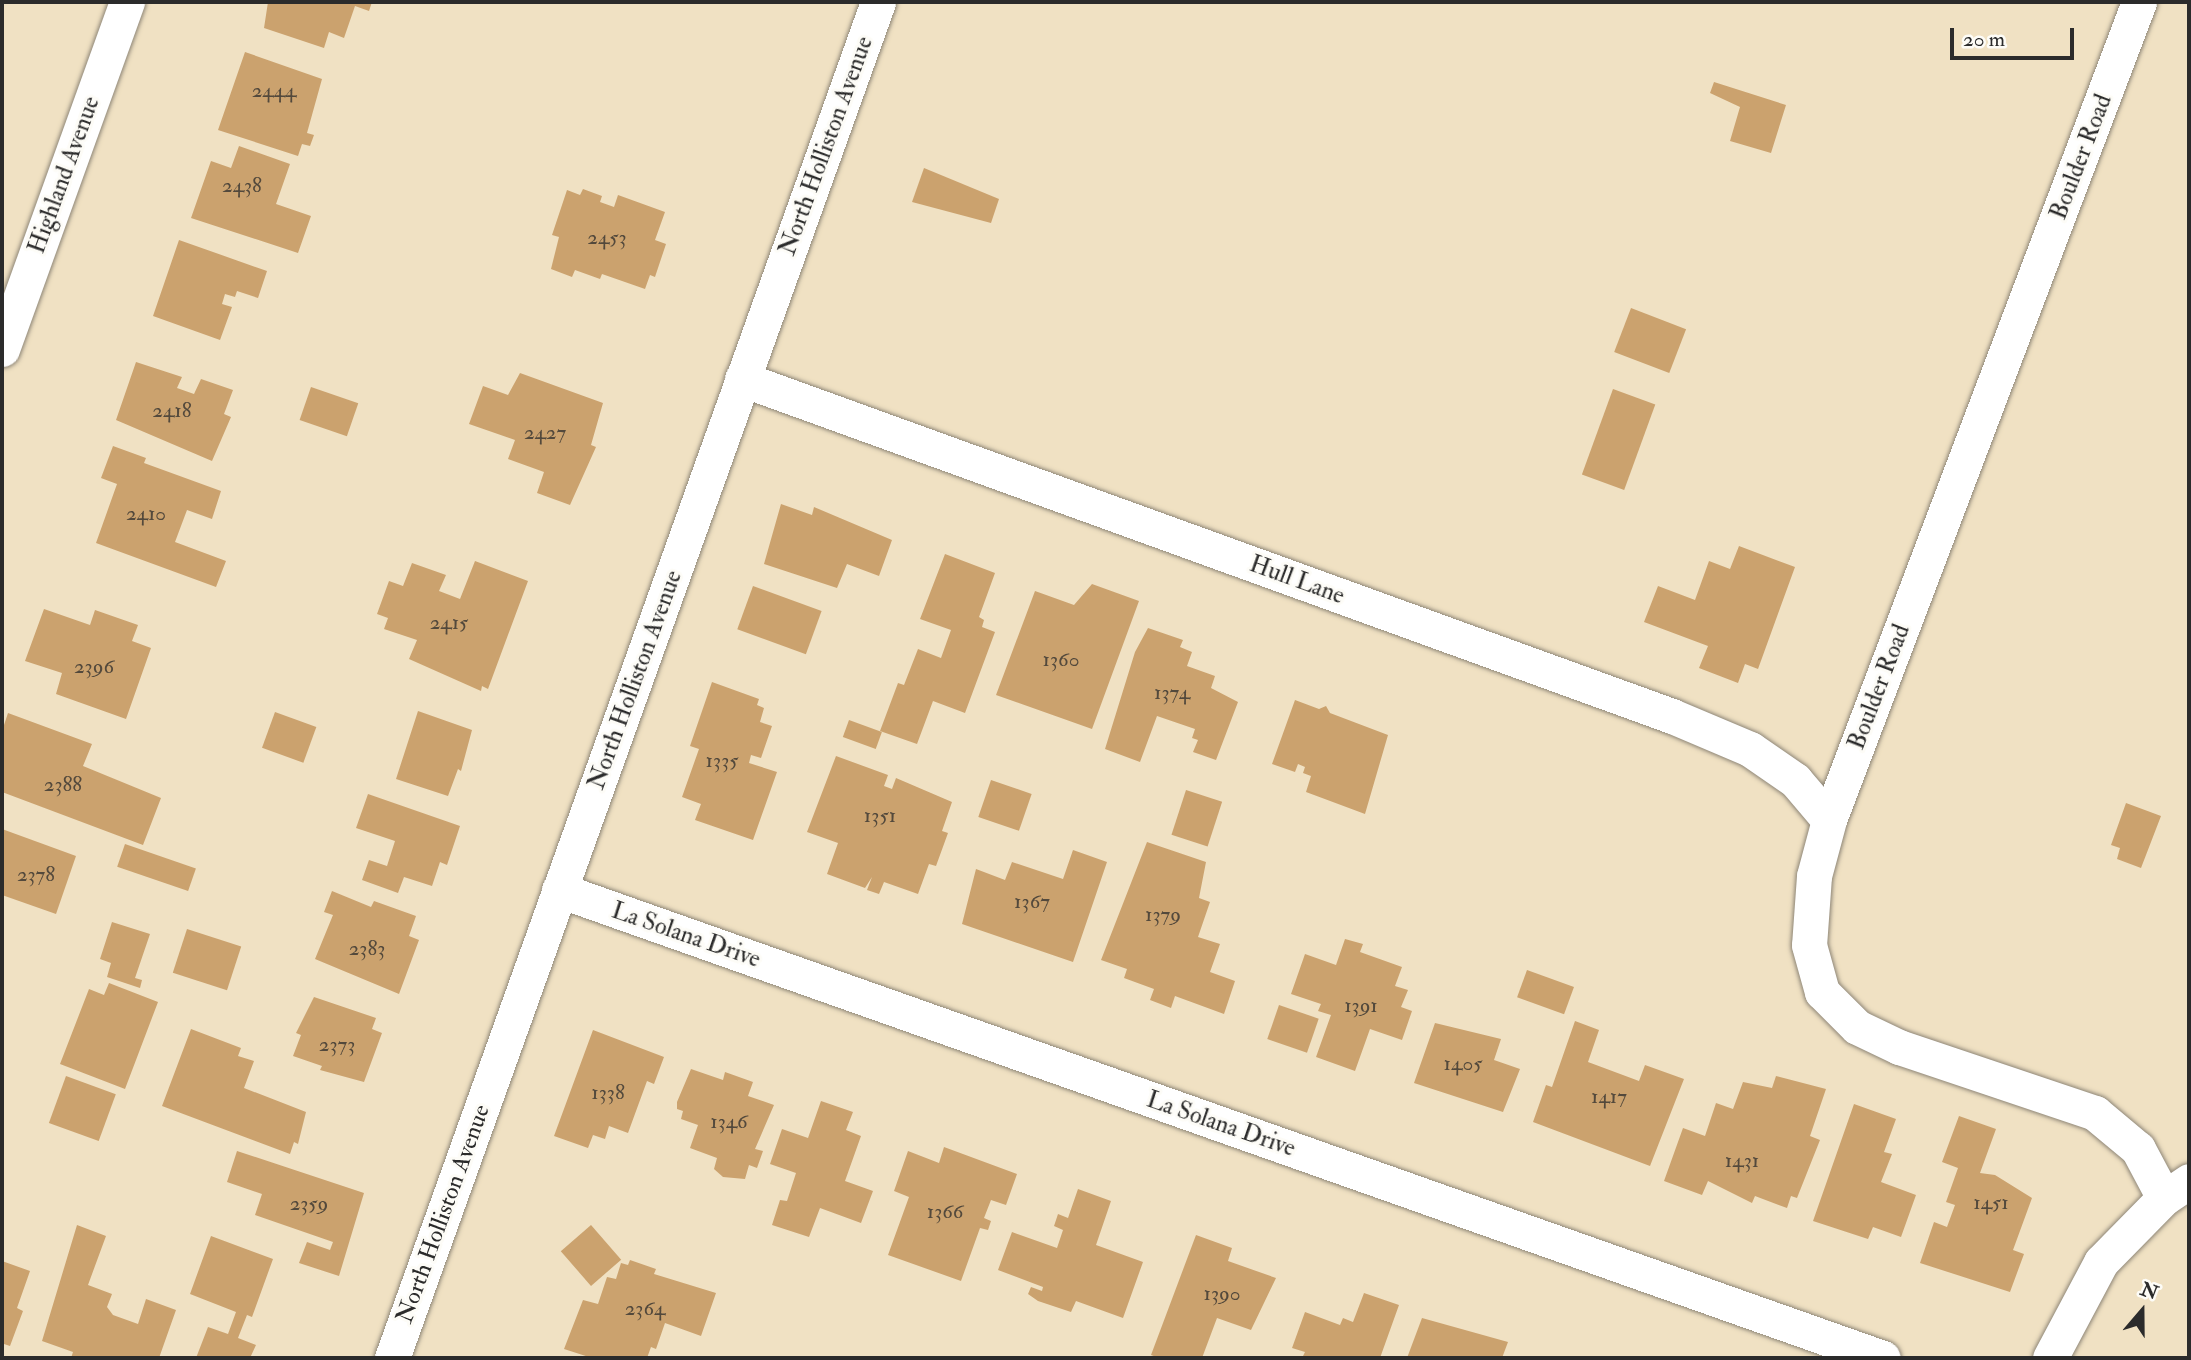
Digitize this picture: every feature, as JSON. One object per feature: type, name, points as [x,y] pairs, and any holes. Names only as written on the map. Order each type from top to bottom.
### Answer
[{"type":"street","name":"Highland Avenue","points":[[2,349],[127,2]]},
{"type":"street","name":"North Holliston Avenue","points":[[392,1358],[877,2]]},
{"type":"street","name":"Boulder Road","points":[[2139,2],[1829,820],[1814,876],[1809,945],[1822,992],[1857,1027],[1899,1047],[2095,1113],[2138,1149],[2177,1190]]},
{"type":"street","name":"Hull Lane","points":[[742,379],[1672,716],[1751,749],[1795,780],[1829,820]]},
{"type":"street","name":"La Solana Drive","points":[[559,890],[1883,1358]]},
{"type":"street","points":[[2050,1358],[2101,1262],[2177,1190]]},
{"type":"building","points":[[268,2],[372,2],[369,11],[355,6],[344,38],[329,32],[324,48],[264,28]]},
{"type":"building","points":[[245,52],[322,79],[307,133],[314,135],[310,146],[302,144],[298,156],[218,130]]},
{"type":"building","points":[[1714,82],[1786,105],[1771,153],[1730,141],[1740,107],[1710,93]]},
{"type":"building","points":[[239,146],[290,164],[276,204],[311,216],[298,253],[191,218],[211,161],[231,168]]},
{"type":"building","points":[[924,168],[999,199],[991,223],[912,202]]},
{"type":"building","points":[[583,189],[602,196],[600,202],[614,207],[618,195],[665,212],[655,240],[666,244],[655,277],[650,275],[645,289],[602,274],[600,279],[575,270],[572,277],[551,269],[559,237],[552,235],[567,190],[580,195]]},
{"type":"building","points":[[179,240],[267,271],[258,298],[237,291],[235,297],[225,294],[222,304],[232,307],[220,340],[153,316]]},
{"type":"building","points":[[1631,308],[1686,329],[1669,373],[1614,352]]},
{"type":"building","points":[[136,362],[182,377],[177,388],[194,394],[201,379],[233,390],[224,414],[231,417],[212,461],[116,420]]},
{"type":"building","points":[[520,373],[603,403],[591,445],[596,447],[570,505],[537,493],[544,472],[508,459],[515,440],[469,424],[483,386],[508,395]]},
{"type":"building","points":[[311,387],[358,403],[347,436],[300,420]]},
{"type":"building","points":[[1613,389],[1655,404],[1624,490],[1582,475]]},
{"type":"building","points":[[113,446],[146,458],[144,463],[221,491],[212,519],[187,510],[175,542],[226,561],[216,587],[96,543],[117,484],[101,478]]},
{"type":"building","points":[[781,504],[812,515],[814,507],[892,540],[879,576],[847,564],[837,588],[764,564]]},
{"type":"building","points":[[1739,546],[1795,567],[1758,669],[1745,664],[1738,683],[1699,668],[1708,646],[1644,622],[1658,586],[1695,600],[1709,561],[1730,569]]},
{"type":"building","points":[[945,554],[995,573],[979,617],[984,620],[982,627],[995,632],[965,713],[933,701],[917,744],[880,731],[898,683],[904,685],[918,649],[941,658],[951,630],[920,619]]},
{"type":"building","points":[[475,561],[528,581],[488,689],[482,686],[481,691],[409,659],[417,640],[384,629],[388,618],[377,614],[389,581],[403,586],[412,563],[446,575],[439,591],[460,599]]},
{"type":"building","points":[[1092,584],[1139,601],[1092,729],[996,695],[1035,591],[1074,605]]},
{"type":"building","points":[[753,586],[822,611],[806,654],[737,629]]},
{"type":"building","points":[[44,609],[90,625],[95,610],[138,625],[132,641],[151,648],[126,719],[56,694],[62,673],[25,661]]},
{"type":"building","points":[[1148,628],[1183,640],[1180,647],[1192,652],[1187,666],[1215,676],[1211,688],[1238,702],[1216,760],[1193,752],[1198,740],[1192,738],[1195,729],[1157,716],[1140,762],[1105,749],[1135,652]]},
{"type":"building","points":[[712,682],[759,699],[757,705],[764,708],[760,722],[772,726],[761,758],[751,755],[749,763],[777,772],[753,840],[695,820],[701,804],[682,797],[699,749],[690,746]]},
{"type":"building","points":[[1295,700],[1319,709],[1326,706],[1330,713],[1388,735],[1365,814],[1306,792],[1311,776],[1303,773],[1305,767],[1298,764],[1295,772],[1272,764]]},
{"type":"building","points":[[418,711],[472,730],[461,771],[458,769],[448,796],[396,779]]},
{"type":"building","points":[[275,712],[316,727],[303,763],[262,748]]},
{"type":"building","points":[[8,713],[92,744],[83,766],[161,798],[143,845],[2,792],[2,731]]},
{"type":"building","points":[[849,720],[882,732],[876,749],[843,737]]},
{"type":"building","points":[[836,756],[888,775],[884,786],[892,789],[896,778],[952,802],[942,831],[948,833],[936,866],[929,864],[918,894],[884,882],[879,894],[867,890],[872,877],[865,888],[827,874],[838,843],[807,832]]},
{"type":"building","points":[[991,780],[1032,794],[1019,831],[978,817]]},
{"type":"building","points":[[1186,790],[1222,802],[1208,846],[1171,835]]},
{"type":"building","points":[[368,794],[460,826],[447,865],[440,862],[432,886],[404,877],[398,893],[362,880],[369,860],[387,866],[395,841],[356,828]]},
{"type":"building","points":[[2126,803],[2161,816],[2141,868],[2117,859],[2120,848],[2111,845]]},
{"type":"building","points":[[2,829],[76,856],[56,914],[2,895]]},
{"type":"building","points":[[1147,842],[1206,862],[1199,898],[1210,902],[1198,937],[1220,944],[1210,972],[1235,981],[1224,1014],[1175,996],[1171,1008],[1150,1000],[1154,989],[1124,978],[1127,969],[1101,960]]},
{"type":"building","points":[[125,844],[196,868],[188,891],[117,867]]},
{"type":"building","points":[[1073,850],[1107,862],[1073,962],[962,924],[976,869],[1005,880],[1012,862],[1063,879]]},
{"type":"building","points":[[332,891],[371,907],[374,901],[416,916],[409,936],[419,940],[399,994],[315,959],[333,915],[324,912]]},
{"type":"building","points":[[112,922],[150,934],[135,978],[142,980],[140,988],[107,977],[111,963],[100,959]]},
{"type":"building","points":[[187,929],[241,947],[227,990],[173,973]]},
{"type":"building","points":[[1345,939],[1363,944],[1360,952],[1402,967],[1395,986],[1408,990],[1401,1007],[1412,1011],[1402,1040],[1370,1029],[1355,1071],[1316,1057],[1331,1015],[1318,1011],[1321,1004],[1291,994],[1305,954],[1336,965]]},
{"type":"building","points":[[1527,970],[1574,987],[1564,1014],[1517,997]]},
{"type":"building","points":[[109,983],[158,1002],[125,1089],[60,1064],[89,989],[104,995]]},
{"type":"building","points":[[314,997],[376,1018],[372,1029],[382,1033],[364,1082],[320,1070],[322,1066],[293,1056],[301,1035],[296,1033]]},
{"type":"building","points":[[1279,1005],[1319,1019],[1307,1053],[1267,1039]]},
{"type":"building","points":[[1575,1021],[1599,1030],[1588,1062],[1639,1081],[1645,1065],[1684,1079],[1650,1166],[1533,1122],[1546,1085],[1552,1087]]},
{"type":"building","points":[[1435,1023],[1501,1039],[1494,1060],[1520,1069],[1503,1112],[1414,1083]]},
{"type":"building","points":[[191,1029],[241,1048],[238,1056],[254,1061],[244,1088],[306,1112],[298,1144],[294,1142],[290,1154],[162,1106]]},
{"type":"building","points":[[593,1030],[664,1057],[654,1084],[647,1081],[628,1133],[609,1126],[605,1139],[593,1135],[588,1148],[554,1136]]},
{"type":"building","points":[[691,1069],[723,1080],[725,1072],[753,1082],[748,1096],[774,1105],[755,1149],[763,1151],[757,1168],[749,1165],[745,1179],[723,1177],[714,1169],[717,1158],[690,1148],[698,1125],[681,1119],[683,1111],[677,1109],[677,1102]]},
{"type":"building","points":[[66,1076],[116,1094],[99,1141],[49,1123]]},
{"type":"building","points":[[1776,1076],[1826,1089],[1810,1136],[1820,1140],[1797,1198],[1791,1196],[1787,1208],[1755,1196],[1752,1203],[1708,1181],[1702,1195],[1664,1181],[1683,1128],[1705,1136],[1716,1103],[1733,1109],[1743,1082],[1772,1088]]},
{"type":"building","points":[[821,1101],[853,1112],[846,1130],[861,1136],[845,1181],[873,1191],[861,1223],[820,1208],[809,1237],[772,1225],[780,1200],[787,1201],[796,1173],[770,1164],[782,1129],[808,1138]]},
{"type":"building","points":[[1854,1104],[1896,1119],[1884,1152],[1892,1154],[1881,1182],[1916,1195],[1901,1237],[1873,1227],[1868,1239],[1813,1221]]},
{"type":"building","points":[[1959,1116],[1996,1129],[1980,1173],[1995,1175],[2032,1198],[2013,1250],[2024,1254],[2010,1292],[1920,1263],[1934,1222],[1947,1227],[1955,1205],[1946,1202],[1958,1168],[1942,1162]]},
{"type":"building","points":[[944,1147],[1017,1174],[1006,1205],[991,1200],[984,1218],[991,1221],[988,1230],[980,1228],[961,1281],[888,1255],[909,1197],[894,1191],[908,1151],[939,1163]]},
{"type":"building","points":[[237,1151],[364,1193],[339,1276],[299,1263],[307,1242],[330,1250],[333,1242],[255,1215],[262,1194],[227,1182]]},
{"type":"building","points":[[1078,1189],[1111,1201],[1096,1245],[1143,1262],[1123,1318],[1076,1301],[1071,1312],[1038,1301],[1028,1294],[1031,1287],[1042,1291],[1043,1287],[998,1270],[1012,1232],[1057,1248],[1063,1230],[1054,1226],[1058,1214],[1068,1218]]},
{"type":"building","points":[[77,1225],[106,1236],[88,1285],[112,1294],[107,1307],[113,1315],[138,1324],[146,1299],[176,1310],[159,1358],[71,1358],[73,1352],[42,1341]]},
{"type":"building","points":[[591,1225],[621,1260],[591,1286],[561,1251]]},
{"type":"building","points":[[1196,1235],[1232,1248],[1228,1261],[1276,1278],[1251,1330],[1217,1318],[1202,1358],[1159,1358],[1151,1355]]},
{"type":"building","points":[[211,1236],[273,1259],[252,1317],[247,1315],[238,1338],[256,1345],[250,1358],[196,1358],[208,1327],[228,1334],[236,1312],[190,1294]]},
{"type":"building","points":[[630,1260],[656,1269],[654,1274],[716,1293],[701,1336],[665,1323],[656,1349],[651,1347],[647,1358],[592,1358],[564,1349],[583,1300],[598,1304],[607,1277],[616,1279],[621,1263],[628,1265]]},
{"type":"building","points":[[2,1261],[30,1271],[17,1308],[23,1311],[10,1346],[4,1344],[2,1349]]},
{"type":"building","points":[[1364,1293],[1399,1305],[1380,1358],[1302,1358],[1305,1352],[1292,1348],[1305,1312],[1340,1325],[1343,1318],[1353,1322]]},
{"type":"building","points":[[1422,1318],[1508,1342],[1502,1358],[1407,1358]]}]
